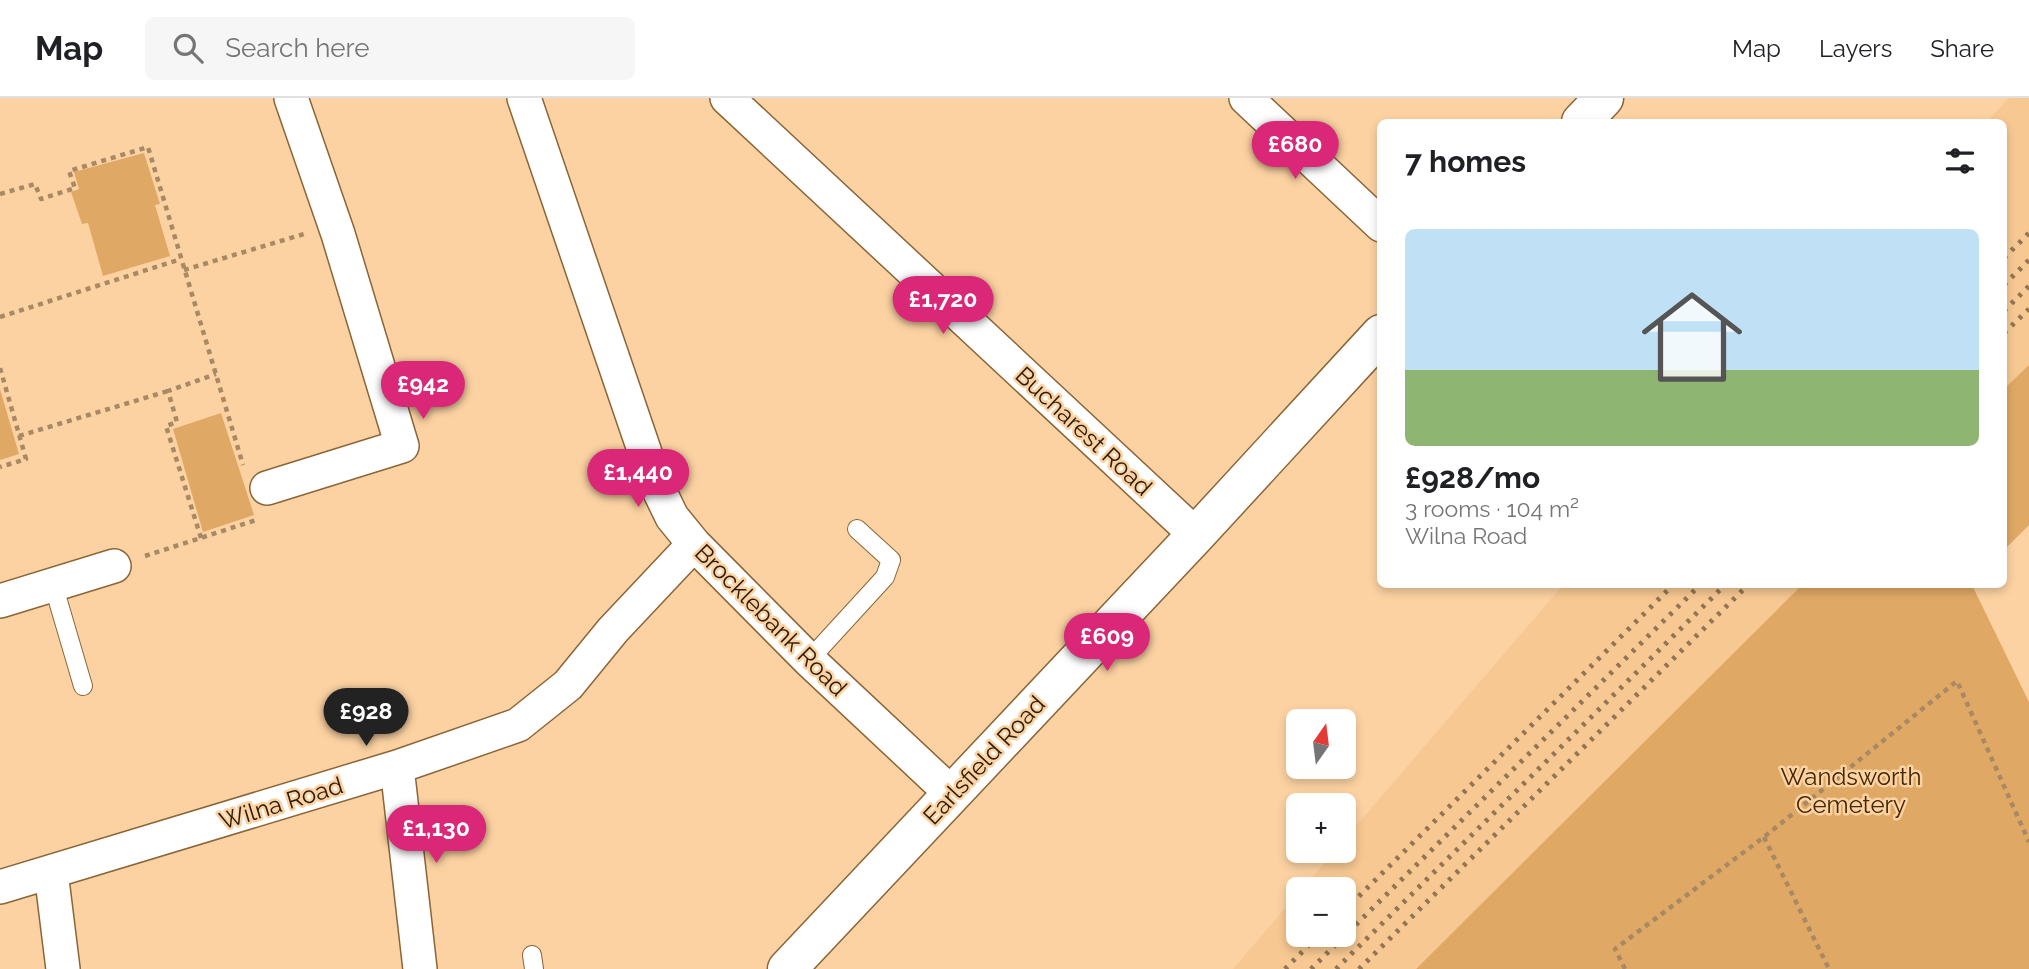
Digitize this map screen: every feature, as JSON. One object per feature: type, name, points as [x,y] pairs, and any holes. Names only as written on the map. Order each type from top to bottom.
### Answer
[{"type":"main road","points":[[1584,119],[1604,98]]},
{"type":"main road","name":"Earlsfield Road","points":[[787,969],[1377,345]]},
{"type":"street","points":[[257,491],[402,446],[336,230],[291,98]]},
{"type":"street","name":"Brocklebank Road","points":[[524,98],[656,482],[672,517],[694,544],[809,660],[952,794]]},
{"type":"street","name":"Bucharest Road","points":[[727,98],[1196,535]]},
{"type":"street","points":[[1245,98],[1377,221]]},
{"type":"street","name":"Wilna Road","points":[[0,887],[397,767],[518,725],[568,685],[613,630],[694,544]]},
{"type":"street","points":[[0,601],[114,566]]},
{"type":"street","points":[[397,767],[420,969]]},
{"type":"street","points":[[51,872],[63,969]]},
{"type":"lane","points":[[809,660],[885,577],[891,560],[857,529]]},
{"type":"lane","points":[[53,584],[83,686]]},
{"type":"path","points":[[0,194],[35,184],[41,199],[75,188],[69,171],[148,148],[216,374],[257,491],[258,519],[114,566]]},
{"type":"path","points":[[184,270],[336,230]]},
{"type":"path","points":[[0,317],[181,259]]},
{"type":"path","points":[[0,368],[26,459],[0,467]]},
{"type":"path","points":[[19,436],[216,374]]},
{"type":"path","points":[[168,391],[177,422],[166,426],[201,538]]},
{"type":"path","points":[[1625,969],[1615,949],[1764,837],[1957,681],[2029,842]]},
{"type":"path","points":[[1764,837],[1829,969]]},
{"type":"shaded area","points":[[2009,98],[2029,98],[2029,525],[2007,547],[2007,119],[1989,119]]},
{"type":"shaded area","points":[[1560,588],[1800,588],[1416,969],[1233,969],[1286,907],[1286,947],[1356,947],[1356,877],[1312,877],[1325,863],[1356,863],[1356,826]]},
{"type":"green space","points":[[144,153],[160,204],[155,205],[170,256],[103,276],[88,223],[82,224],[71,192],[79,189],[74,172]]},
{"type":"green space","points":[[2029,365],[2029,525],[2007,547],[2007,386]]},
{"type":"green space","points":[[0,389],[19,454],[0,460]]},
{"type":"green space","points":[[221,413],[254,515],[203,532],[173,429]]},
{"type":"green space","name":"Wandsworth Cemetery","points":[[1799,588],[1973,588],[2029,702],[2029,969],[1416,969]]},
{"type":"railway","points":[[2007,255],[2029,233]]},
{"type":"railway","points":[[2007,282],[2029,260]]},
{"type":"railway","points":[[2007,308],[2029,286]]},
{"type":"railway","points":[[2007,330],[2029,309]]},
{"type":"railway","points":[[1356,899],[1670,588]]},
{"type":"railway","points":[[1311,969],[1697,588]]},
{"type":"railway","points":[[1336,969],[1722,588]]},
{"type":"railway","points":[[1359,969],[1745,588]]},
{"type":"railway","points":[[1285,969],[1307,947]]}]
